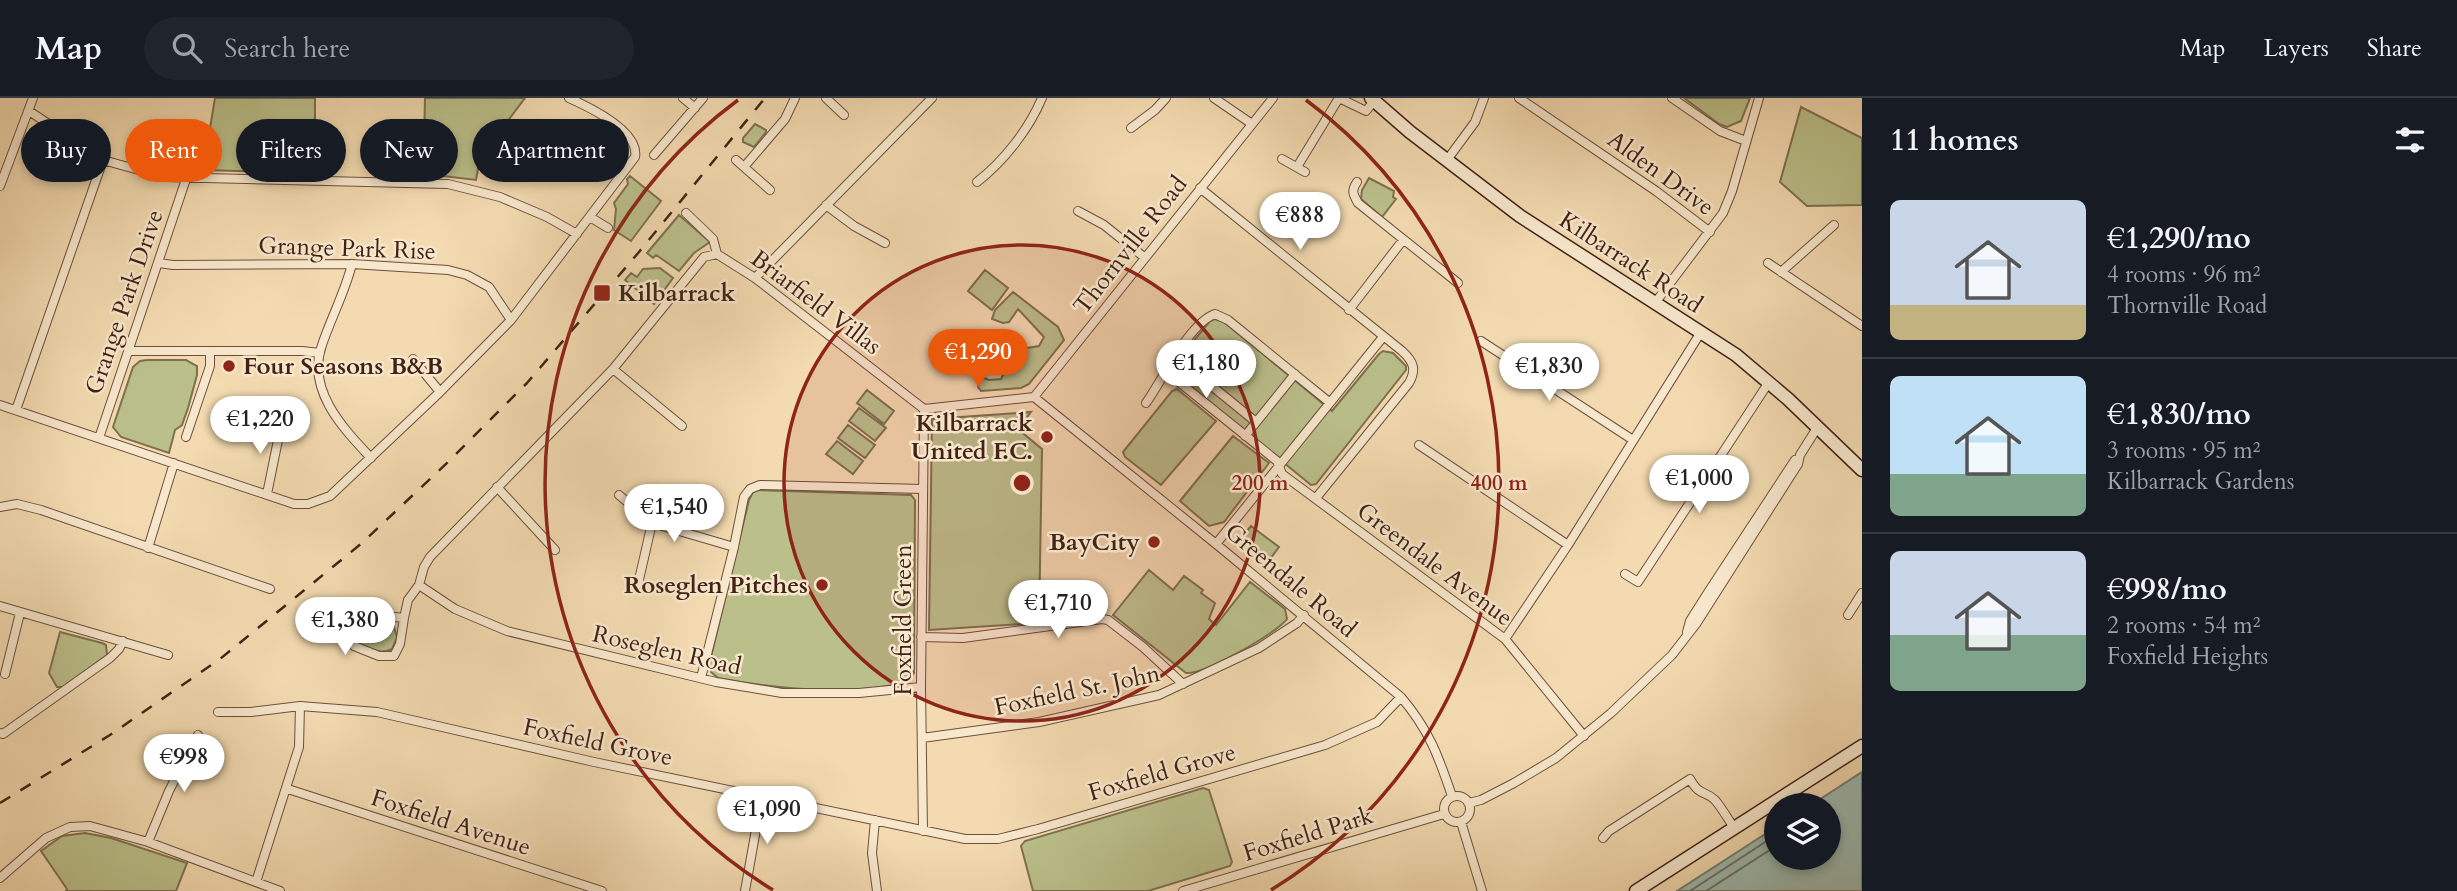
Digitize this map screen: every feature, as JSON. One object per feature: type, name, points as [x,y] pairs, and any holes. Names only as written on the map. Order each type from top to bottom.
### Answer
[{"type":"main road","name":"Kilbarrack Road","points":[[1373,99],[1520,216],[1736,355],[1769,382],[1862,470]]},
{"type":"main road","points":[[1636,891],[1862,746]]},
{"type":"street","points":[[0,186],[2,172],[33,98]]},
{"type":"street","points":[[0,405],[294,504],[319,501],[336,490],[371,458],[512,320],[630,164],[636,151],[631,138],[616,125],[570,98]]},
{"type":"street","points":[[683,98],[695,107]]},
{"type":"street","points":[[649,144],[656,153],[703,98]]},
{"type":"street","points":[[744,167],[785,119],[796,98]]},
{"type":"street","points":[[826,98],[844,115]]},
{"type":"street","points":[[755,278],[932,98]]},
{"type":"street","points":[[977,182],[995,166],[1030,122],[1041,98]]},
{"type":"street","points":[[1131,128],[1166,98]]},
{"type":"street","points":[[1214,98],[1252,124]]},
{"type":"street","name":"Thornville Road","points":[[1034,397],[1273,98]]},
{"type":"street","points":[[1282,159],[1301,170],[1339,98],[1366,111],[1373,99]]},
{"type":"street","points":[[1447,160],[1475,122],[1484,98]]},
{"type":"street","name":"Alden Drive","points":[[1519,98],[1656,191],[1710,232]]},
{"type":"street","points":[[1672,98],[1720,131],[1746,141]]},
{"type":"street","points":[[1655,303],[1723,213],[1759,98]]},
{"type":"street","points":[[29,111],[41,119]]},
{"type":"street","points":[[736,160],[770,190]]},
{"type":"street","points":[[222,179],[448,184],[500,197],[547,217],[577,234]]},
{"type":"street","points":[[16,410],[95,182]]},
{"type":"street","name":"Grange Park Drive","points":[[99,438],[185,182]]},
{"type":"street","points":[[1357,182],[1353,194],[1358,203],[1458,283]]},
{"type":"street","points":[[1200,188],[1409,358],[1413,365],[1413,376],[1316,498]]},
{"type":"street","points":[[826,205],[854,226],[885,243]]},
{"type":"street","points":[[1078,211],[1104,225],[1144,257]]},
{"type":"street","points":[[404,618],[360,613],[355,616],[351,639],[354,646],[379,656],[394,656],[400,644],[408,600],[419,584],[430,558],[613,369],[704,257],[717,254],[713,239],[686,213]]},
{"type":"street","points":[[590,217],[608,228]]},
{"type":"street","points":[[1781,272],[1834,225]]},
{"type":"street","points":[[1349,310],[1403,240]]},
{"type":"street","name":"Briarfield Villas","points":[[717,254],[755,278],[924,409]]},
{"type":"street","name":"Grange Park Rise","points":[[159,263],[410,266],[467,275],[489,287],[512,320]]},
{"type":"street","points":[[1768,263],[1862,326]]},
{"type":"street","points":[[352,264],[320,353],[321,382],[337,420],[371,458]]},
{"type":"street","points":[[1146,403],[1164,370],[1203,321],[1215,314],[1228,320],[1329,402]]},
{"type":"street","points":[[1505,639],[1568,545],[1701,332]]},
{"type":"street","points":[[1216,544],[1383,337]]},
{"type":"street","points":[[1481,341],[1633,440]]},
{"type":"street","points":[[129,351],[320,353]]},
{"type":"street","points":[[186,437],[209,366],[210,351]]},
{"type":"street","points":[[1175,356],[1256,422]]},
{"type":"street","points":[[413,359],[440,392]]},
{"type":"street","points":[[613,369],[682,426]]},
{"type":"street","name":"Greendale Avenue","points":[[1164,370],[1277,461],[1282,474],[1505,639],[1584,736]]},
{"type":"street","points":[[1245,436],[1295,374]]},
{"type":"street","points":[[1625,574],[1638,582],[1769,382]]},
{"type":"street","points":[[924,409],[1034,397]]},
{"type":"street","name":"Greendale Road","points":[[1034,397],[1401,697],[1419,718],[1436,747],[1452,796]]},
{"type":"street","name":"Foxfield Green","points":[[923,831],[921,637],[924,409]]},
{"type":"street","points":[[1469,803],[1481,800],[1514,783],[1556,758],[1584,736],[1672,655],[1696,624],[1798,464],[1800,455],[1817,428]]},
{"type":"street","points":[[267,494],[278,440],[284,430]]},
{"type":"street","points":[[1419,445],[1568,545]]},
{"type":"street","points":[[148,548],[174,463]]},
{"type":"street","points":[[497,487],[555,550]]},
{"type":"street","points":[[701,678],[744,497],[754,487],[923,489]]},
{"type":"street","points":[[619,495],[652,523],[734,547]]},
{"type":"street","points":[[0,507],[18,504],[41,510],[270,589]]},
{"type":"street","points":[[638,584],[652,523]]},
{"type":"street","name":"Roseglen Road","points":[[419,584],[455,609],[507,632],[701,678],[782,693],[859,693],[921,687]]},
{"type":"street","points":[[1848,615],[1862,593]]},
{"type":"street","points":[[0,606],[168,655]]},
{"type":"street","points":[[5,674],[20,612]]},
{"type":"street","name":"Foxfield St. John","points":[[922,738],[1039,722],[1159,695],[1258,648],[1297,623],[1304,615]]},
{"type":"street","points":[[921,637],[962,638],[1108,620],[1143,647],[1183,684]]},
{"type":"street","points":[[0,733],[3,734],[110,658],[119,649],[122,641]]},
{"type":"street","name":"Foxfield Grove","points":[[218,712],[251,712],[300,706],[377,712],[544,751],[923,831],[981,840],[998,839],[1038,829],[1325,745],[1377,722],[1401,697]]},
{"type":"street","points":[[256,882],[288,789],[299,747],[300,706]]},
{"type":"street","points":[[148,842],[169,791],[198,735]]},
{"type":"street","points":[[1603,838],[1609,831],[1690,779],[1702,794],[1713,798],[1734,828]]},
{"type":"street","name":"Foxfield Avenue","points":[[288,789],[602,891]]},
{"type":"street","points":[[745,891],[762,796]]},
{"type":"street","points":[[1452,796],[1462,796],[1469,803],[1469,815],[1461,822],[1451,821],[1444,814],[1445,803],[1452,796]]},
{"type":"street","name":"Foxfield Park","points":[[1183,891],[1444,814]]},
{"type":"street","points":[[875,820],[872,853],[877,891]]},
{"type":"street","points":[[1461,822],[1482,891]]},
{"type":"street","points":[[0,878],[46,838],[70,827],[90,826],[148,842],[280,891]]},
{"type":"green space","points":[[215,98],[315,98],[315,119],[236,119],[236,171],[222,171],[222,119],[212,119]]},
{"type":"green space","points":[[425,98],[525,98],[509,119],[472,119],[472,180],[458,178],[458,119],[424,119]]},
{"type":"green space","points":[[1684,98],[1750,98],[1741,121],[1727,127]]},
{"type":"green space","points":[[1801,107],[1862,138],[1862,205],[1807,206],[1780,182]]},
{"type":"green space","points":[[755,124],[766,132],[754,147],[743,142],[743,138]]},
{"type":"green space","points":[[629,177],[661,201],[631,241],[614,230],[614,203],[628,184]]},
{"type":"green space","points":[[1369,178],[1394,191],[1393,197],[1396,199],[1382,217],[1361,199],[1362,190]]},
{"type":"green space","points":[[679,215],[710,242],[694,253],[679,271],[656,255],[653,258],[647,253]]},
{"type":"green space","points":[[660,268],[673,278],[654,304],[625,280],[631,273],[637,277],[643,269]]},
{"type":"green space","points":[[985,270],[1008,288],[992,310],[968,291]]},
{"type":"green space","points":[[1013,292],[1058,327],[1064,340],[1029,384],[1021,388],[981,391],[978,387],[982,377],[989,380],[1001,379],[1003,375],[1000,364],[1009,351],[1000,342],[1003,340],[1011,345],[1017,354],[1027,348],[1039,346],[1044,337],[1018,309],[1009,322],[992,319],[995,310]]},
{"type":"green space","points":[[1215,319],[1224,322],[1332,411],[1383,351],[1393,353],[1406,366],[1406,370],[1316,484],[1311,485],[1172,371],[1172,367],[1210,321]]},
{"type":"green space","points":[[186,360],[197,366],[188,408],[182,425],[175,430],[169,453],[121,437],[113,427],[133,367],[140,361]]},
{"type":"green space","points":[[1177,389],[1216,421],[1161,485],[1125,457],[1123,452],[1172,391]]},
{"type":"green space","points":[[867,390],[894,411],[884,424],[857,403]]},
{"type":"green space","points":[[859,408],[886,428],[875,441],[849,421]]},
{"type":"green space","points":[[1031,412],[1018,429],[1042,449],[1039,623],[929,630],[932,419]]},
{"type":"green space","points":[[848,425],[875,445],[865,458],[838,438]]},
{"type":"green space","points":[[1233,436],[1269,463],[1224,522],[1209,526],[1180,501]]},
{"type":"green space","points":[[837,441],[863,461],[853,474],[826,454]]},
{"type":"green space","name":"Roseglen Pitches","points":[[753,492],[911,495],[915,500],[914,673],[910,681],[864,689],[814,690],[740,682],[718,678],[711,672],[709,665],[749,500]]},
{"type":"green space","points":[[1251,526],[1279,547],[1267,563],[1238,542]]},
{"type":"green space","points":[[1149,570],[1173,590],[1184,576],[1203,590],[1201,593],[1215,603],[1209,619],[1216,625],[1250,582],[1285,609],[1287,619],[1269,634],[1239,652],[1207,668],[1186,673],[1113,615]]},
{"type":"green space","points":[[363,617],[388,620],[393,624],[397,637],[392,649],[377,651],[358,643],[355,639],[357,622]]},
{"type":"green space","points":[[60,632],[102,643],[106,645],[107,655],[65,687],[57,687],[49,673]]},
{"type":"green space","points":[[1203,788],[1209,790],[1232,862],[1230,866],[1148,891],[1033,891],[1021,846],[1025,841]]},
{"type":"green space","points":[[85,833],[111,838],[187,863],[176,891],[66,891],[41,851],[62,836]]},
{"type":"water","points":[[1862,772],[1862,891],[1677,891],[1764,835],[1764,870],[1841,870],[1841,793],[1830,793]]},
{"type":"railway","points":[[0,803],[110,735],[220,659],[362,543],[527,383],[765,98]]},
{"type":"place","name":"Kilbarrack","points":[[602,293]]},
{"type":"place","name":"Four Seasons B&B","points":[[229,366]]},
{"type":"place","name":"Kilbarrack United F.C.","points":[[1047,437]]},
{"type":"place","name":"BayCity","points":[[1154,542]]},
{"type":"place","name":"Roseglen Pitches","points":[[822,585]]}]
